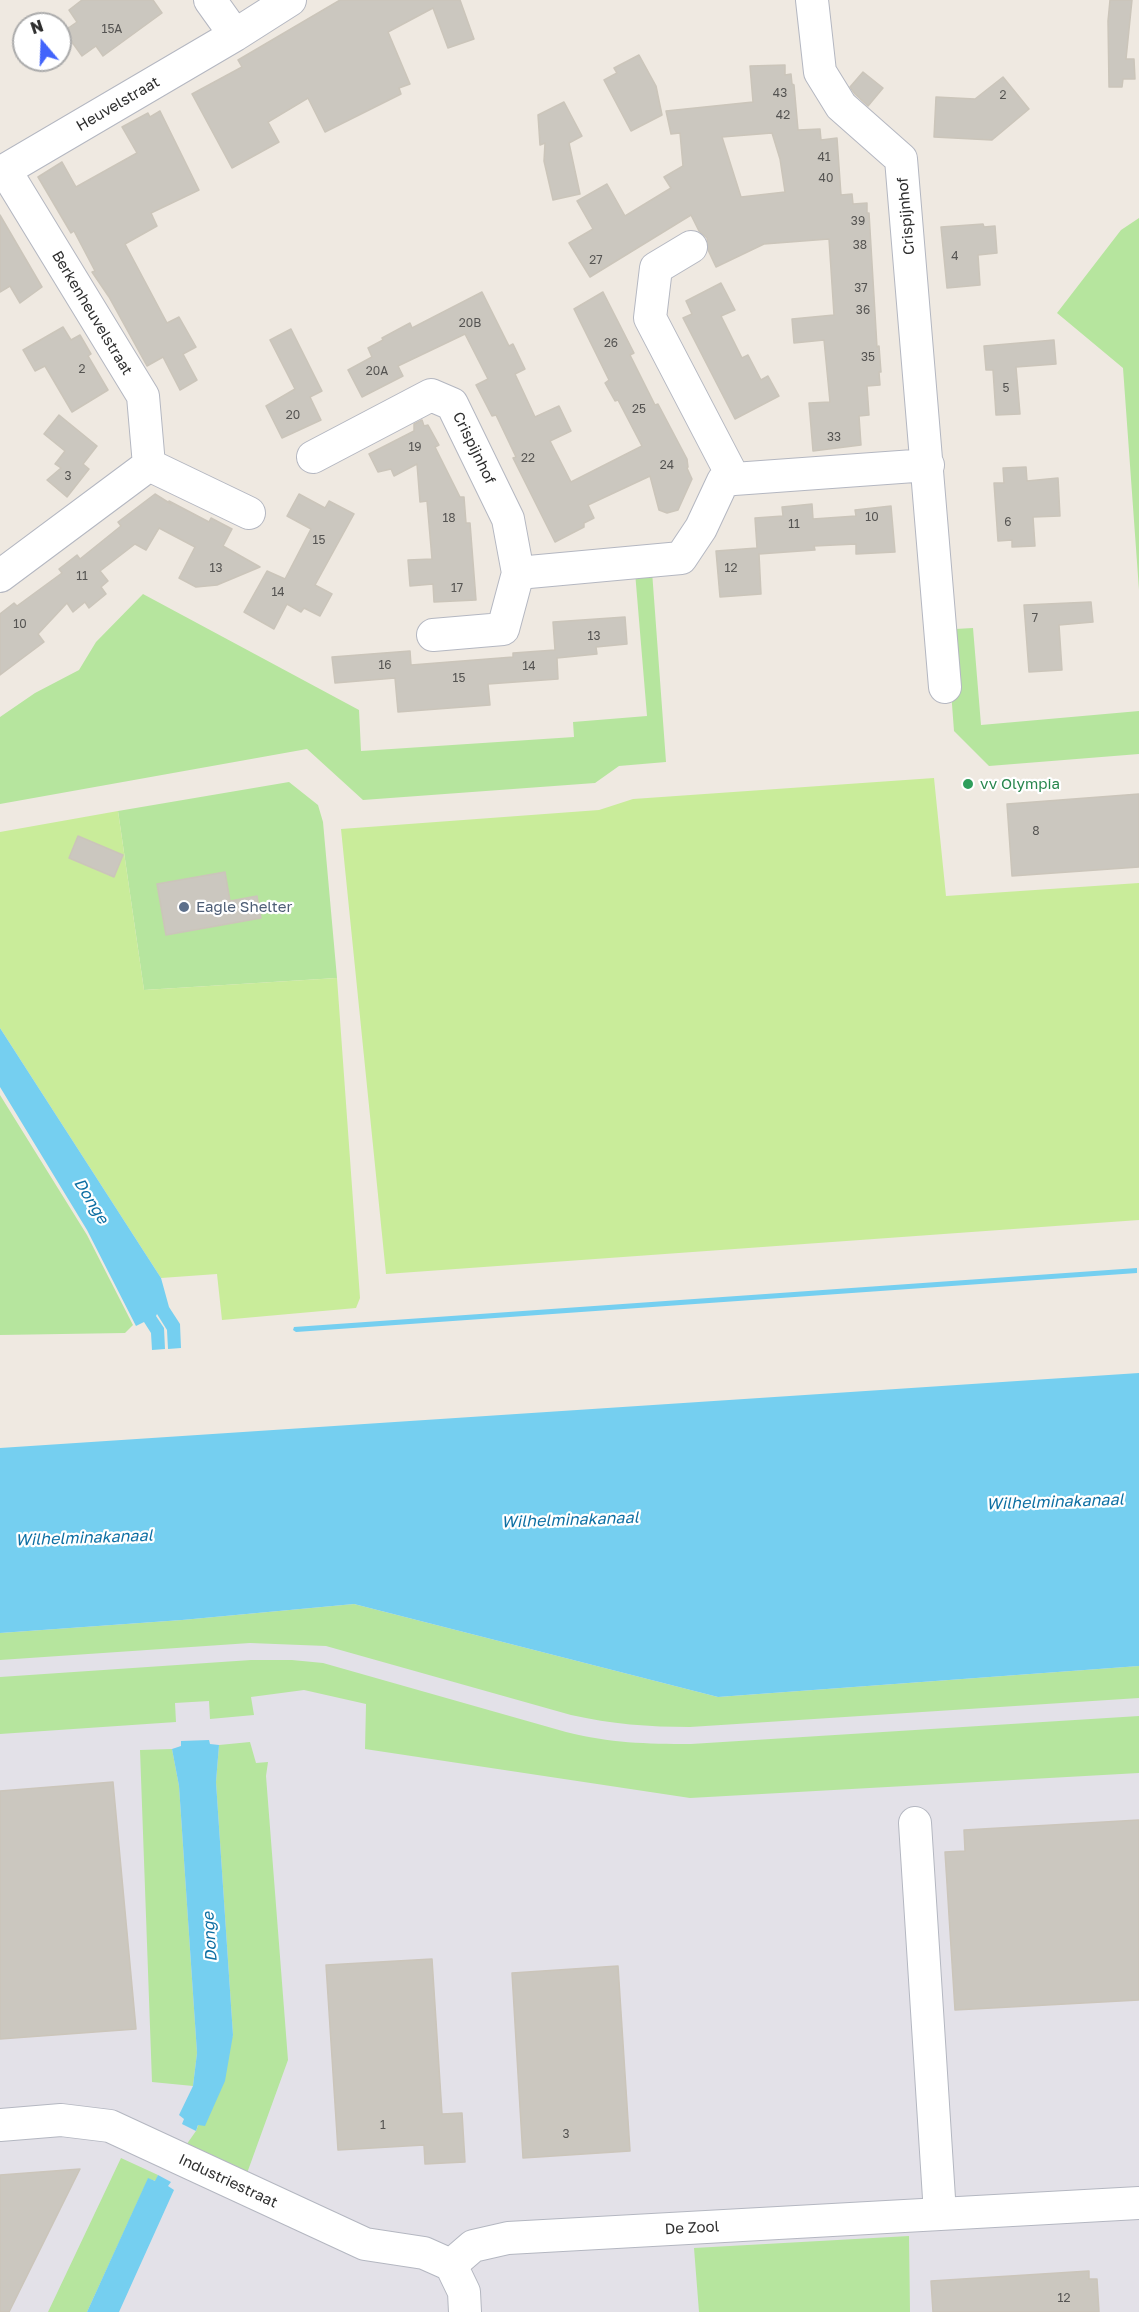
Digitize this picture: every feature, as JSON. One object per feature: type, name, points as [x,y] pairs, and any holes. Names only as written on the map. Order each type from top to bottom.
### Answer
[{"type":"street","points":[[210,0],[235,35]]},
{"type":"street","name":"Heuvelstraat","points":[[3,172],[290,0]]},
{"type":"street","name":"Crispijnhof","points":[[812,0],[820,72],[841,106],[901,159],[945,687]]},
{"type":"street","name":"Berkenheuvelstraat","points":[[3,172],[143,396],[149,465]]},
{"type":"street","points":[[691,247],[656,268],[650,318],[734,479]]},
{"type":"street","name":"Crispijnhof","points":[[313,457],[431,395],[452,404],[508,519],[518,573],[502,629],[433,635]]},
{"type":"street","points":[[0,576],[149,465],[249,513]]},
{"type":"street","points":[[518,573],[681,558],[701,528],[723,481],[928,465]]},
{"type":"street","points":[[915,1822],[940,2214]]},
{"type":"street","name":"Industriestraat","points":[[0,2125],[61,2120],[110,2126],[365,2244],[424,2253],[452,2265]]},
{"type":"street","name":"De Zool","points":[[452,2265],[473,2246],[508,2238],[1139,2203]]},
{"type":"street","points":[[452,2265],[464,2292],[465,2312]]},
{"type":"shaded area","points":[[324,1623],[733,1714],[1139,1693],[1139,2312],[0,2312],[0,1645]]},
{"type":"green space","points":[[1139,218],[1139,590],[1123,368],[1057,313],[1121,230]]},
{"type":"green space","points":[[652,571],[666,762],[619,766],[595,783],[363,800],[307,749],[0,804],[0,717],[35,693],[79,670],[96,642],[143,594],[359,710],[361,751],[574,737],[573,722],[647,716],[635,572]]},
{"type":"green space","points":[[973,628],[981,725],[1139,711],[1139,754],[989,766],[954,731],[949,664],[955,629]]},
{"type":"green space","points":[[934,778],[946,896],[1139,883],[1139,1220],[386,1274],[341,829],[599,810],[633,799]]},
{"type":"green space","points":[[289,782],[318,805],[323,822],[337,978],[144,990],[118,811]]},
{"type":"green space","points":[[118,811],[144,990],[337,978],[360,1298],[356,1308],[222,1320],[217,1274],[161,1278],[0,1028],[0,832]]},
{"type":"green space","points":[[0,1095],[87,1235],[133,1325],[125,1333],[0,1335]]},
{"type":"green space","points":[[354,1604],[718,1697],[1139,1666],[1139,1698],[690,1727],[660,1726],[615,1723],[571,1715],[326,1646],[250,1643],[0,1660],[0,1633],[182,1620]]},
{"type":"green space","points":[[251,1660],[323,1663],[566,1732],[598,1739],[643,1743],[691,1744],[1139,1716],[1139,1773],[690,1798],[365,1749],[366,1704],[304,1690],[251,1697],[254,1715],[210,1719],[209,1701],[175,1703],[176,1722],[0,1734],[0,1677]]},
{"type":"green space","points":[[250,1742],[256,1763],[268,1762],[266,1776],[288,2060],[246,2176],[184,2148],[196,2131],[233,2035],[216,1782],[219,1745]]},
{"type":"green space","points":[[172,1749],[179,1786],[197,2053],[193,2086],[152,2082],[140,1750]]},
{"type":"green space","points":[[121,2158],[158,2175],[156,2181],[148,2179],[87,2312],[48,2312]]},
{"type":"green space","points":[[909,2236],[910,2312],[699,2312],[694,2248]]},
{"type":"water","name":"Donge","points":[[0,1028],[161,1278],[169,1307],[180,1324],[181,1348],[168,1349],[167,1330],[157,1314],[164,1328],[165,1349],[152,1350],[151,1333],[144,1322],[136,1326],[87,1230],[0,1087]]},
{"type":"water","points":[[1137,1268],[1137,1273],[296,1332],[293,1330],[294,1327]]},
{"type":"water","name":"Wilhelminakanaal","points":[[1139,1373],[1139,1666],[718,1697],[354,1604],[182,1620],[0,1633],[0,1448]]},
{"type":"water","name":"Donge","points":[[209,1740],[210,1744],[219,1745],[216,1782],[233,2035],[225,2081],[205,2126],[198,2125],[196,2131],[182,2124],[184,2119],[179,2115],[193,2086],[197,2053],[179,1786],[172,1749],[181,1746],[181,1741]]},
{"type":"water","points":[[158,2175],[171,2182],[168,2186],[174,2190],[119,2312],[87,2312],[148,2178],[155,2181]]},
{"type":"building","points":[[82,0],[153,0],[162,13],[103,56],[96,46],[82,56],[72,42],[72,25],[77,22],[69,10]]},
{"type":"building","points":[[340,0],[460,0],[474,39],[448,48],[433,8],[388,32],[410,84],[399,88],[401,94],[325,132],[308,98],[268,122],[279,142],[232,168],[192,94],[242,67],[238,60]]},
{"type":"building","points":[[1110,0],[1132,0],[1126,59],[1134,59],[1135,79],[1123,79],[1122,87],[1109,87]]},
{"type":"building","points":[[639,55],[656,86],[662,115],[631,131],[604,80],[617,73],[614,68]]},
{"type":"building","points":[[785,65],[785,75],[791,74],[794,85],[798,130],[820,129],[821,140],[837,138],[841,195],[852,194],[853,204],[867,203],[877,347],[879,346],[881,372],[879,372],[880,385],[867,386],[869,415],[859,416],[861,445],[813,451],[809,403],[830,402],[824,340],[794,343],[792,319],[834,315],[829,239],[764,244],[716,267],[708,250],[707,238],[699,231],[691,215],[590,277],[569,243],[593,229],[577,201],[607,184],[625,216],[671,188],[664,177],[683,166],[680,133],[671,134],[666,111],[753,102],[750,66]],"holes":[[[772,133],[780,159],[785,192],[741,197],[722,137]]]},
{"type":"building","points":[[863,72],[883,88],[868,106],[850,87]]},
{"type":"building","points":[[1003,77],[1029,109],[992,140],[934,137],[936,97],[975,99]]},
{"type":"building","points":[[564,102],[582,136],[569,143],[580,194],[553,200],[544,161],[545,143],[540,145],[538,115]]},
{"type":"building","points":[[160,111],[199,190],[151,213],[157,226],[125,244],[167,323],[179,317],[196,347],[183,354],[197,380],[180,390],[163,357],[147,366],[109,297],[92,272],[95,271],[74,231],[71,233],[38,177],[62,162],[76,187],[137,153],[122,127],[148,113],[150,117]]},
{"type":"building","points":[[0,215],[42,287],[20,303],[10,286],[0,292]]},
{"type":"building","points":[[983,224],[984,227],[995,226],[997,253],[978,255],[980,285],[947,288],[941,227]]},
{"type":"building","points":[[721,283],[735,310],[721,316],[742,358],[748,355],[761,380],[768,376],[779,396],[735,419],[683,318],[692,314],[686,301]]},
{"type":"building","points":[[482,292],[509,346],[513,344],[525,369],[515,374],[535,417],[559,406],[571,431],[550,441],[571,482],[642,446],[618,400],[615,401],[605,383],[609,380],[574,309],[603,292],[634,353],[630,355],[655,405],[658,404],[687,459],[687,468],[692,479],[678,510],[667,513],[659,510],[650,476],[588,505],[594,518],[584,523],[584,527],[555,542],[513,458],[516,457],[496,415],[492,416],[476,385],[488,379],[465,334],[398,366],[403,376],[362,397],[348,370],[372,357],[368,348],[410,323],[412,328]]},
{"type":"building","points":[[63,327],[71,340],[80,335],[91,354],[88,356],[108,390],[72,412],[45,366],[35,371],[23,350]]},
{"type":"building","points":[[291,329],[322,391],[310,397],[321,420],[282,438],[266,406],[295,389],[270,340]]},
{"type":"building","points":[[1054,340],[1056,364],[1016,367],[1020,414],[996,415],[993,370],[986,370],[984,346]]},
{"type":"building","points":[[59,415],[97,446],[83,464],[89,469],[67,497],[47,480],[61,468],[55,464],[65,451],[44,434]]},
{"type":"building","points":[[422,420],[424,426],[428,425],[439,445],[435,447],[460,497],[464,497],[466,523],[470,523],[476,600],[434,602],[433,584],[410,586],[408,560],[432,559],[427,501],[420,502],[417,464],[394,476],[391,469],[378,472],[369,454],[414,431],[414,424]]},
{"type":"building","points":[[1026,467],[1027,481],[1058,478],[1060,516],[1033,517],[1035,546],[1012,547],[1012,540],[998,541],[994,483],[1004,483],[1003,468]]},
{"type":"building","points":[[155,494],[209,522],[211,518],[232,529],[223,546],[260,567],[217,585],[196,587],[179,578],[195,547],[159,528],[146,550],[135,544],[100,571],[108,581],[101,587],[106,594],[89,608],[85,602],[73,612],[67,603],[38,634],[44,642],[0,675],[0,614],[14,603],[17,606],[62,573],[59,569],[77,555],[80,559],[121,526],[118,522]]},
{"type":"building","points":[[299,494],[325,508],[329,501],[354,514],[315,585],[332,594],[320,616],[304,608],[301,612],[287,604],[274,629],[244,612],[267,571],[285,579],[311,529],[287,516]]},
{"type":"building","points":[[812,504],[813,519],[856,516],[855,510],[891,506],[895,552],[856,554],[856,544],[814,546],[815,550],[759,554],[761,594],[720,597],[716,551],[757,548],[755,518],[783,516],[782,507]]},
{"type":"building","points":[[1091,602],[1093,622],[1059,625],[1062,670],[1029,672],[1024,605]]},
{"type":"building","points":[[625,617],[627,644],[596,647],[597,654],[557,658],[558,679],[488,684],[490,705],[398,712],[395,678],[335,683],[332,657],[410,651],[411,665],[513,657],[513,653],[555,650],[553,622]]},
{"type":"building","points":[[1139,794],[1139,867],[1012,876],[1007,804]]},
{"type":"building","points":[[78,836],[123,855],[114,877],[69,858]]},
{"type":"building","points":[[225,872],[230,901],[257,896],[261,918],[166,935],[157,884]]},
{"type":"building","points":[[113,1782],[136,2029],[0,2039],[0,1791]]},
{"type":"building","points":[[1139,1820],[1139,2000],[955,2010],[945,1852],[965,1851],[964,1830]]},
{"type":"building","points":[[432,1959],[442,2114],[462,2113],[465,2162],[425,2164],[424,2145],[338,2150],[326,1965]]},
{"type":"building","points":[[618,1966],[630,2151],[523,2158],[512,1973]]},
{"type":"building","points":[[80,2169],[9,2312],[0,2312],[0,2175]]},
{"type":"building","points":[[1089,2271],[1089,2279],[1097,2279],[1099,2312],[933,2312],[931,2281]]},
{"type":"place","name":"vv Olympia","points":[[968,784]]},
{"type":"place","name":"Eagle Shelter","points":[[184,907]]}]
